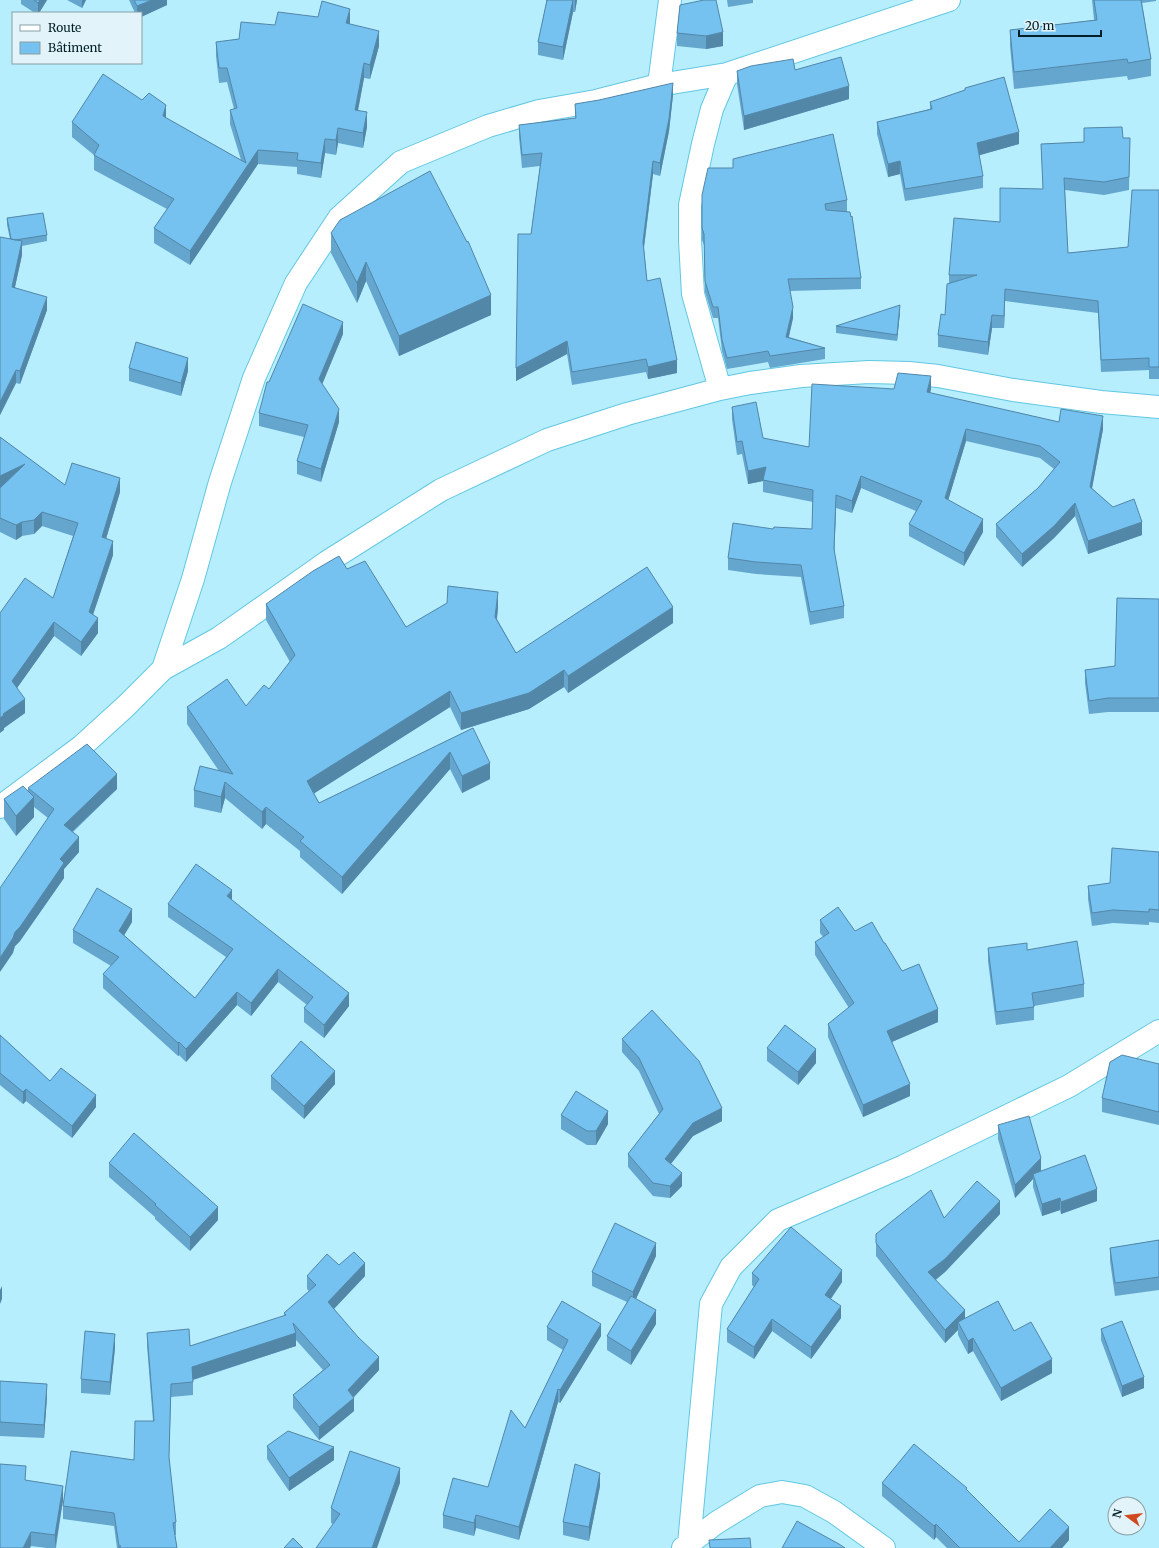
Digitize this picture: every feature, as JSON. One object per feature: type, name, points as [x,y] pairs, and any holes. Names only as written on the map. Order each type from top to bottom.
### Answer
[{"type":"street","points":[[659,85],[670,0]]},
{"type":"street","points":[[163,669],[193,579],[220,482],[254,378],[296,283],[338,218],[401,162],[488,126],[539,110],[596,101],[659,85],[727,74],[949,0]]},
{"type":"street","points":[[720,389],[693,294],[690,205],[712,108],[727,74]]},
{"type":"street","points":[[0,807],[82,746],[126,706],[163,669],[219,638],[327,562],[440,490],[547,440],[627,414],[720,389],[750,383],[802,376],[869,372],[909,373],[938,376],[1013,390],[1101,402],[1159,407]]},
{"type":"street","points":[[686,1546],[711,1304],[731,1267],[778,1220],[904,1166],[1069,1086],[1159,1031]]},
{"type":"street","points":[[686,1546],[716,1523],[760,1496],[782,1492],[805,1496],[834,1512],[884,1548]]},
{"type":"building","points":[[134,0],[152,0],[137,6]]},
{"type":"building","points":[[547,0],[573,0],[563,47],[538,42]]},
{"type":"building","points":[[704,0],[716,0],[723,32],[706,36],[677,33],[680,5]]},
{"type":"building","points":[[1094,0],[1141,0],[1151,59],[1128,63],[1127,59],[1014,72],[1010,30],[1097,20]]},
{"type":"building","points":[[322,1],[350,9],[346,23],[379,31],[370,65],[364,63],[355,110],[367,112],[363,133],[338,128],[336,140],[325,139],[321,163],[297,160],[298,153],[258,150],[190,251],[154,228],[174,199],[94,155],[99,145],[72,122],[103,74],[142,100],[149,93],[166,105],[163,116],[246,163],[230,110],[237,108],[227,68],[219,68],[216,42],[239,39],[241,22],[275,25],[278,12],[318,17]]},
{"type":"building","points":[[841,57],[849,86],[744,116],[737,71],[751,66],[793,59],[795,70]]},
{"type":"building","points":[[1004,77],[1019,132],[977,143],[983,176],[905,189],[900,161],[888,164],[877,122],[932,109],[930,102],[965,90],[965,88]]},
{"type":"building","points":[[673,83],[669,119],[660,163],[653,161],[643,242],[647,281],[660,278],[677,360],[648,367],[646,359],[572,372],[567,341],[516,368],[518,234],[531,234],[542,153],[522,155],[519,125],[576,118],[575,104]]},
{"type":"building","points":[[1122,127],[1123,138],[1130,138],[1129,177],[1104,182],[1064,178],[1068,253],[1128,247],[1132,190],[1159,190],[1159,367],[1149,367],[1149,358],[1101,360],[1098,301],[1005,289],[1004,316],[992,315],[988,342],[938,335],[941,314],[945,315],[947,284],[977,275],[949,275],[954,218],[1000,222],[1000,188],[1043,189],[1041,144],[1084,142],[1084,128]]},
{"type":"building","points":[[833,134],[847,200],[825,204],[826,210],[850,212],[851,217],[852,216],[861,278],[788,279],[793,307],[786,337],[825,348],[770,356],[768,351],[727,358],[722,340],[718,307],[713,307],[705,281],[702,195],[708,168],[733,168],[733,159]]},
{"type":"building","points":[[430,171],[467,242],[468,241],[491,295],[399,336],[366,262],[357,283],[331,233],[340,220]]},
{"type":"building","points":[[43,213],[47,235],[15,240],[11,239],[7,218]]},
{"type":"building","points":[[0,237],[22,241],[12,287],[47,297],[20,371],[16,370],[0,402]]},
{"type":"building","points":[[303,304],[343,322],[319,379],[339,409],[321,469],[297,461],[308,425],[259,413],[267,382],[269,382]]},
{"type":"building","points":[[900,305],[897,335],[836,326]]},
{"type":"building","points":[[136,342],[188,358],[181,383],[129,368]]},
{"type":"building","points":[[898,373],[931,376],[927,392],[1059,422],[1061,409],[1103,416],[1090,487],[1113,507],[1134,499],[1142,522],[1088,541],[1075,503],[1054,526],[1022,554],[996,524],[1038,488],[1060,462],[1040,446],[966,429],[945,498],[983,519],[964,553],[909,524],[922,501],[861,476],[852,501],[836,495],[834,549],[844,606],[810,612],[801,565],[756,562],[728,558],[733,523],[773,529],[774,527],[812,529],[813,490],[763,480],[766,467],[748,471],[742,441],[737,442],[732,407],[756,402],[763,438],[809,447],[812,384],[894,389]]},
{"type":"building","points":[[0,437],[65,485],[72,463],[120,478],[102,537],[113,541],[89,612],[98,618],[81,642],[54,622],[12,681],[25,699],[3,714],[4,715],[0,718],[0,613],[25,578],[53,598],[78,523],[42,512],[34,520],[22,522],[16,525],[0,518],[0,488],[25,464],[0,476]]},
{"type":"building","points":[[339,556],[347,569],[365,561],[406,627],[447,603],[448,586],[498,592],[495,617],[516,653],[647,567],[673,607],[568,676],[564,670],[529,693],[461,713],[450,691],[307,781],[319,803],[473,728],[490,763],[462,776],[450,752],[342,877],[300,841],[304,837],[266,807],[262,812],[225,782],[221,797],[194,790],[200,766],[233,774],[187,707],[227,679],[246,706],[264,685],[269,689],[295,655],[266,604],[313,571]]},
{"type":"building","points":[[1117,598],[1159,599],[1159,698],[1108,698],[1089,701],[1085,670],[1115,666]]},
{"type":"building","points":[[87,744],[117,774],[64,825],[79,837],[60,859],[64,863],[15,932],[13,938],[0,958],[0,888],[54,809],[28,788]]},
{"type":"building","points":[[23,786],[34,797],[16,816],[4,799]]},
{"type":"building","points":[[1112,848],[1159,852],[1159,910],[1149,909],[1149,912],[1113,910],[1092,913],[1088,886],[1110,883]]},
{"type":"building","points":[[196,864],[232,890],[227,896],[349,993],[324,1025],[304,1008],[313,997],[278,969],[251,1003],[237,992],[186,1049],[103,974],[119,957],[73,930],[97,888],[132,909],[119,931],[195,998],[233,949],[168,904]]},
{"type":"building","points":[[838,907],[855,931],[872,922],[902,971],[919,964],[938,1009],[887,1031],[910,1084],[863,1105],[828,1024],[854,1003],[815,942],[829,933],[820,920]]},
{"type":"building","points":[[1077,941],[1084,984],[1032,993],[1034,1007],[996,1012],[988,948],[1027,943],[1027,950]]},
{"type":"building","points":[[652,1010],[699,1061],[722,1108],[693,1123],[665,1159],[682,1173],[670,1186],[653,1183],[628,1154],[663,1109],[639,1058],[622,1039]]},
{"type":"building","points":[[785,1025],[816,1049],[798,1072],[767,1048]]},
{"type":"building","points":[[0,1035],[50,1081],[61,1068],[96,1095],[72,1126],[26,1089],[23,1092],[0,1073]]},
{"type":"building","points":[[301,1041],[335,1071],[304,1106],[271,1076]]},
{"type":"building","points":[[1122,1055],[1159,1064],[1159,1112],[1102,1098],[1110,1062]]},
{"type":"building","points":[[576,1091],[608,1111],[596,1131],[587,1131],[561,1115]]},
{"type":"building","points":[[1029,1116],[1041,1158],[1015,1185],[998,1125]]},
{"type":"building","points":[[134,1133],[218,1207],[190,1237],[155,1205],[156,1204],[109,1163]]},
{"type":"building","points":[[1085,1155],[1097,1189],[1061,1202],[1060,1198],[1042,1204],[1033,1174]]},
{"type":"building","points":[[977,1181],[1000,1201],[945,1259],[928,1272],[965,1310],[945,1330],[876,1243],[876,1234],[931,1190],[944,1218]]},
{"type":"building","points":[[615,1223],[656,1243],[633,1292],[592,1272]]},
{"type":"building","points":[[791,1227],[842,1270],[825,1295],[841,1306],[811,1347],[772,1319],[754,1347],[727,1329],[759,1279],[752,1273]]},
{"type":"building","points":[[1159,1240],[1159,1277],[1115,1283],[1110,1248]]},
{"type":"building","points":[[354,1252],[365,1263],[328,1302],[358,1337],[379,1357],[348,1390],[354,1398],[319,1427],[293,1395],[330,1365],[293,1323],[296,1333],[192,1367],[193,1382],[171,1384],[169,1457],[176,1522],[173,1523],[177,1548],[118,1548],[121,1546],[119,1546],[114,1513],[63,1506],[71,1451],[134,1460],[135,1421],[154,1421],[147,1333],[189,1329],[190,1346],[286,1315],[284,1313],[316,1285],[307,1276],[327,1254],[339,1265]]},
{"type":"building","points":[[631,1296],[656,1310],[631,1351],[607,1336]]},
{"type":"building","points":[[562,1301],[601,1324],[560,1390],[558,1389],[519,1527],[476,1515],[474,1523],[443,1515],[453,1478],[488,1487],[511,1410],[525,1428],[568,1340],[547,1327]]},
{"type":"building","points":[[998,1301],[1014,1331],[1031,1322],[1052,1359],[1001,1388],[973,1338],[968,1341],[958,1322]]},
{"type":"building","points":[[1122,1321],[1144,1377],[1122,1386],[1101,1329]]},
{"type":"building","points":[[85,1331],[115,1334],[110,1382],[81,1379]]},
{"type":"building","points":[[0,1381],[47,1384],[44,1425],[0,1422]]},
{"type":"building","points":[[288,1431],[334,1447],[289,1478],[267,1446]]},
{"type":"building","points":[[914,1444],[967,1488],[966,1489],[1019,1542],[1050,1509],[1069,1527],[1050,1548],[960,1548],[936,1524],[934,1526],[882,1483]]},
{"type":"building","points":[[350,1451],[400,1468],[372,1548],[316,1548],[340,1514],[331,1508]]},
{"type":"building","points":[[0,1464],[26,1466],[25,1480],[63,1486],[55,1535],[31,1532],[23,1548],[0,1548]]},
{"type":"building","points":[[575,1464],[600,1473],[589,1527],[563,1522]]},
{"type":"building","points":[[797,1521],[839,1544],[845,1548],[782,1548]]},
{"type":"building","points":[[293,1538],[303,1548],[284,1548]]},
{"type":"building","points":[[750,1538],[751,1548],[710,1548],[709,1540]]}]
